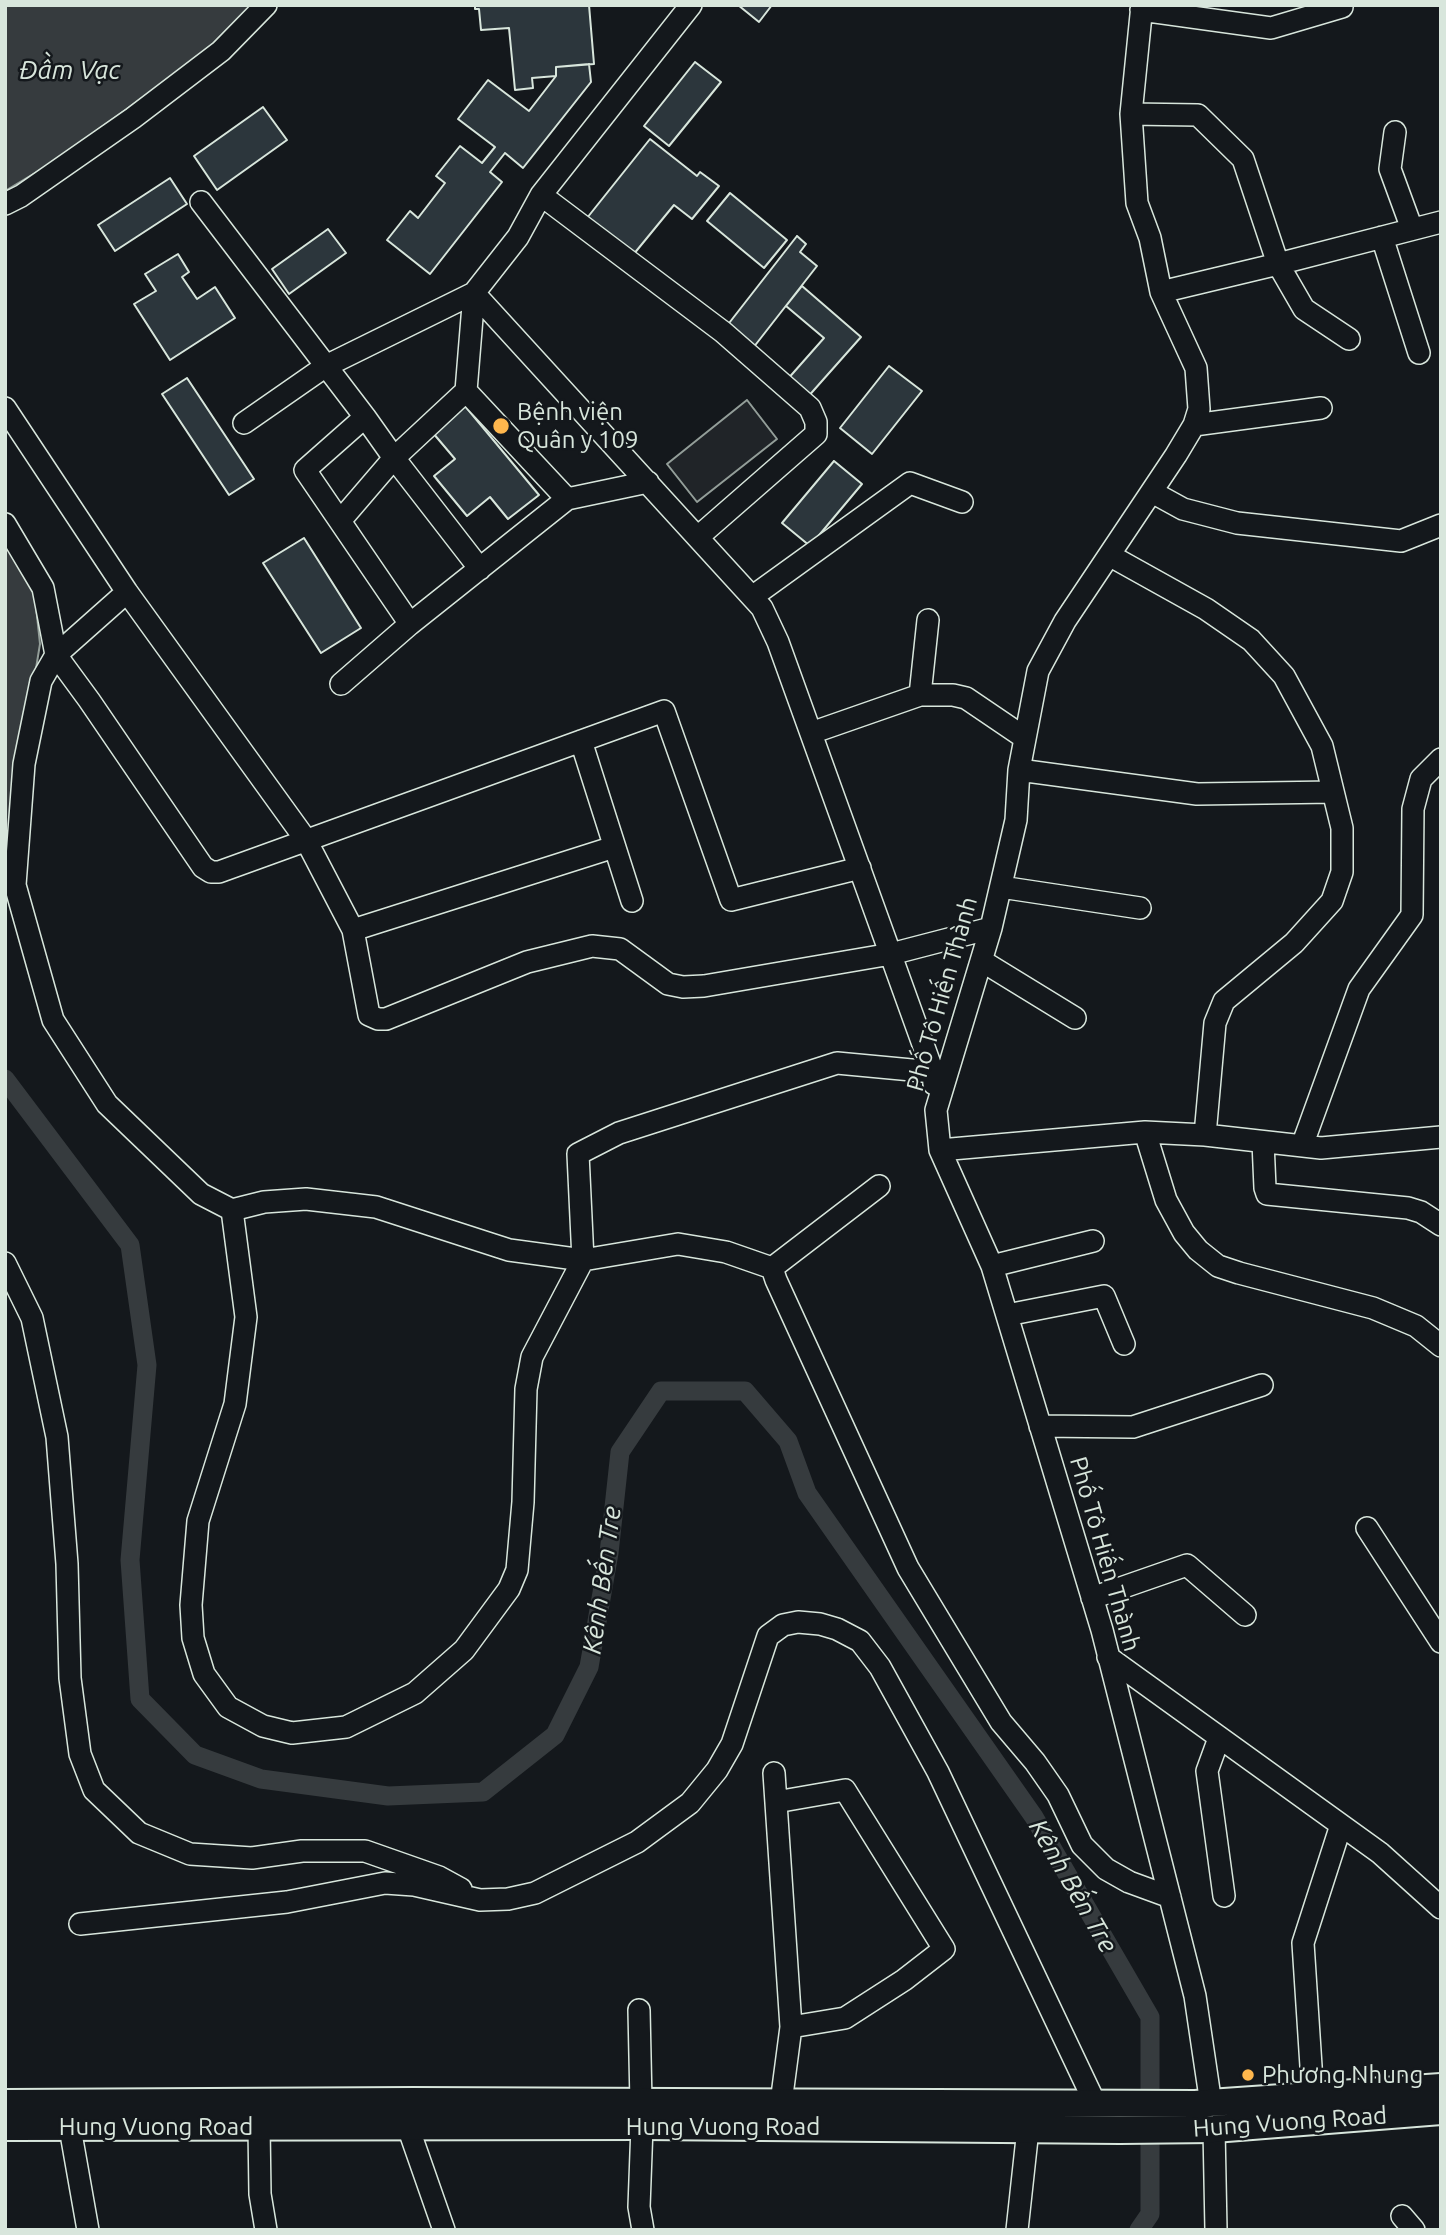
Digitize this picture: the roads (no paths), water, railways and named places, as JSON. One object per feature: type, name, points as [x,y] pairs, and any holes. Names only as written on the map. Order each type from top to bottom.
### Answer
[{"type":"main road","name":"Hung Vuong Road","points":[[5,2103],[410,2114],[641,2114],[1121,2130],[1313,2097],[1441,2087]]},
{"type":"main road","name":"Hung Vuong Road","points":[[641,2114],[781,2103],[1108,2103],[1205,2117],[1441,2111]]},
{"type":"main road","name":"Hung Vuong Road","points":[[5,2127],[259,2127],[410,2114]]},
{"type":"street","points":[[5,204],[22,196],[122,126],[221,51],[265,5]]},
{"type":"street","points":[[244,423],[326,366],[474,293],[518,237],[541,195],[691,5]]},
{"type":"street","points":[[1142,8],[1271,28],[1342,7]]},
{"type":"street","name":"Phố Tô Hiến Thành","points":[[1142,8],[1131,114],[1137,203],[1150,238],[1161,292],[1196,368],[1199,409],[1194,425],[1065,621],[1038,671],[1019,771],[1016,820],[1001,887],[982,961],[936,1110],[940,1150],[992,1266],[1092,1598],[1195,1996],[1216,2230]]},
{"type":"street","points":[[1131,114],[1198,115],[1243,159],[1278,264],[1304,309],[1349,338]]},
{"type":"street","points":[[1395,132],[1390,169],[1412,229]]},
{"type":"street","points":[[541,195],[723,332],[810,408],[816,422],[816,434],[698,537]]},
{"type":"street","points":[[201,202],[480,569]]},
{"type":"street","points":[[1161,292],[1441,222]]},
{"type":"street","points":[[1382,237],[1419,353]]},
{"type":"street","points":[[340,521],[394,458],[466,391],[474,293]]},
{"type":"street","points":[[474,293],[762,608],[778,642],[933,1072],[936,1110]]},
{"type":"street","points":[[466,391],[567,499]]},
{"type":"street","points":[[5,408],[127,592],[306,840],[353,930],[369,1015],[386,1019],[527,962],[592,946],[620,949],[667,984],[683,987],[704,986],[891,954],[991,928]]},
{"type":"street","points":[[1194,425],[1321,408]]},
{"type":"street","points":[[365,417],[304,470],[410,624]]},
{"type":"street","points":[[341,684],[410,624],[567,499],[649,482]]},
{"type":"street","points":[[752,597],[910,483],[962,502]]},
{"type":"street","points":[[1152,492],[1182,509],[1237,523],[1401,541],[1441,526]]},
{"type":"street","points":[[5,524],[43,588],[56,655],[203,867],[211,872],[219,872],[664,711],[731,900],[860,868]]},
{"type":"street","points":[[1109,555],[1206,610],[1251,640],[1284,676],[1322,746],[1342,828],[1342,873],[1332,901],[1294,943],[1224,1001],[1215,1023],[1205,1135]]},
{"type":"street","points":[[127,592],[56,655],[41,681],[24,764],[15,885],[53,1020],[107,1104],[201,1194],[232,1210],[264,1202],[306,1199],[376,1207],[509,1250],[583,1260],[678,1244],[726,1252],[772,1268],[908,1568],[1001,1722],[1058,1794],[1082,1845],[1106,1869],[1129,1882],[1170,1897]]},
{"type":"street","points":[[920,695],[928,620]]},
{"type":"street","points":[[811,733],[920,695],[953,695],[966,698],[1025,738]]},
{"type":"street","points":[[581,741],[632,901]]},
{"type":"street","points":[[1302,1146],[1359,989],[1412,915],[1413,809],[1421,779],[1441,758]]},
{"type":"street","points":[[1019,771],[1197,794],[1333,792]]},
{"type":"street","points":[[353,930],[614,847]]},
{"type":"street","points":[[1001,887],[1140,908]]},
{"type":"street","points":[[982,961],[1075,1018]]},
{"type":"street","points":[[232,1210],[246,1317],[235,1404],[198,1521],[191,1605],[193,1638],[204,1674],[228,1707],[262,1726],[292,1734],[346,1727],[415,1693],[464,1650],[509,1589],[517,1570],[523,1502],[526,1390],[531,1357],[583,1260],[578,1154],[619,1133],[837,1063],[933,1072]]},
{"type":"street","points":[[940,1150],[1145,1132],[1205,1135],[1321,1148],[1441,1137]]},
{"type":"street","points":[[1145,1132],[1166,1200],[1184,1233],[1198,1250],[1218,1266],[1373,1308],[1416,1326],[1441,1346]]},
{"type":"street","points":[[1263,1142],[1267,1194],[1408,1208],[1421,1212],[1441,1225]]},
{"type":"street","points":[[772,1268],[879,1186]]},
{"type":"street","points":[[992,1266],[1093,1241]]},
{"type":"street","points":[[5,1263],[32,1318],[57,1437],[67,1564],[70,1678],[79,1754],[94,1790],[139,1833],[190,1854],[252,1858],[302,1851],[365,1851],[439,1877],[480,1900]]},
{"type":"street","points":[[1007,1315],[1104,1296],[1124,1344]]},
{"type":"street","points":[[1041,1426],[1133,1427],[1262,1385]]},
{"type":"street","points":[[1367,1528],[1441,1642]]},
{"type":"street","points":[[1092,1598],[1186,1565],[1244,1615]]},
{"type":"street","points":[[80,1924],[287,1902],[385,1883],[414,1885],[480,1900],[535,1894],[637,1842],[690,1803],[717,1770],[732,1744],[768,1636],[783,1625],[798,1622],[820,1624],[860,1641],[880,1667],[1108,2103]]},
{"type":"street","points":[[1108,1657],[1380,1853],[1439,1901]]},
{"type":"street","points":[[1219,1738],[1207,1771],[1224,1896]]},
{"type":"street","points":[[774,1773],[791,2026],[781,2103]]},
{"type":"street","points":[[776,1802],[845,1790],[944,1950],[845,2018],[791,2026]]},
{"type":"street","points":[[1313,2097],[1303,1942],[1341,1825]]},
{"type":"street","points":[[639,2010],[639,2207],[643,2230]]},
{"type":"street","points":[[410,2114],[444,2230]]},
{"type":"street","points":[[259,2127],[260,2194],[266,2230]]},
{"type":"street","points":[[70,2128],[88,2230]]},
{"type":"street","points":[[1017,2230],[1028,2129]]},
{"type":"water","name":"Đầm Vạc","points":[[5,5],[252,5],[213,44],[167,80],[50,164],[5,191]]},
{"type":"water","points":[[5,543],[34,588],[40,644],[5,857]]},
{"type":"waterway","name":"Kênh Bến Tre","points":[[5,1079],[130,1245],[147,1365],[130,1560],[140,1699],[195,1755],[261,1779],[388,1796],[483,1792],[555,1735],[589,1667],[609,1553],[620,1452],[661,1391],[745,1391],[788,1441],[807,1493],[1034,1817],[1150,2017],[1150,2214],[1139,2230]]},
{"type":"place","name":"Bệnh viện Quân y 109","points":[[501,426]]},
{"type":"place","name":"Phương Nhung","points":[[1248,2075]]}]
